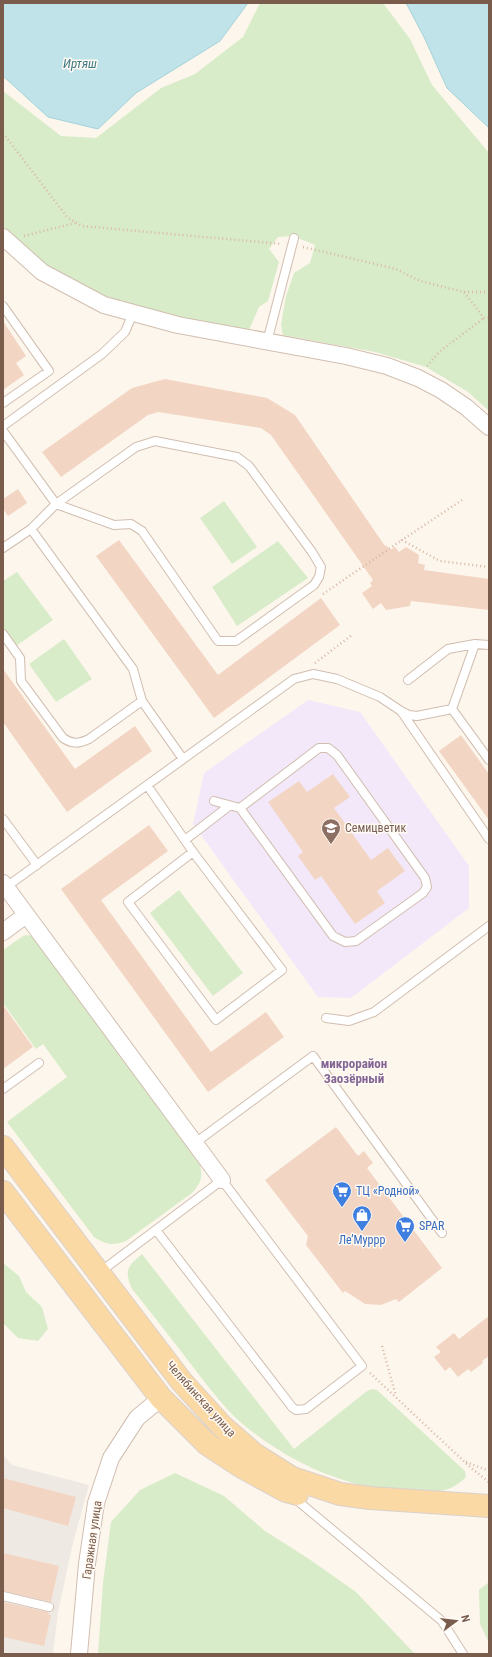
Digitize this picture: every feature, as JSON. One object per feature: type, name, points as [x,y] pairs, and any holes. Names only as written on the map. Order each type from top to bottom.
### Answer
[{"type":"main road","name":"Челябинская улица","points":[[3,1148],[182,1382],[222,1426],[254,1454],[292,1478],[340,1494],[370,1498],[489,1506]]},
{"type":"main road","name":"Челябинская улица","points":[[3,1192],[161,1398],[207,1444],[242,1467],[286,1491],[315,1500],[371,1509],[461,1515],[489,1519]]},
{"type":"main road","points":[[161,1398],[182,1382]]},
{"type":"street","points":[[4,241],[42,272],[104,305],[178,325],[346,356],[387,366],[418,378],[441,390],[489,427]]},
{"type":"street","points":[[5,885],[222,1180]]},
{"type":"street","points":[[3,932],[26,915]]},
{"type":"street","name":"Гаражная улица","points":[[79,1654],[87,1564],[96,1503],[111,1458],[137,1418],[161,1398]]},
{"type":"lane","points":[[268,342],[294,242]]},
{"type":"lane","points":[[3,306],[49,371],[3,403]]},
{"type":"lane","points":[[3,426],[102,354],[125,332],[133,313]]},
{"type":"lane","points":[[3,431],[56,504],[114,525],[131,524],[142,530],[218,641],[236,641],[314,585],[319,577],[321,567],[312,552],[249,466],[236,457],[155,441],[136,447],[56,504],[31,529],[3,548]]},
{"type":"lane","points":[[31,529],[133,669],[142,701],[184,759]]},
{"type":"lane","points":[[3,634],[20,658],[22,681],[63,738],[71,744],[82,743],[89,739],[142,701]]},
{"type":"lane","points":[[408,680],[448,649],[475,644],[489,645]]},
{"type":"lane","points":[[452,709],[475,644]]},
{"type":"lane","points":[[5,885],[37,865],[294,679],[313,674],[337,679],[380,697],[410,716],[452,709]]},
{"type":"lane","points":[[452,709],[489,760]]},
{"type":"lane","points":[[401,711],[489,839]]},
{"type":"lane","points":[[214,801],[240,808],[333,936],[345,942],[356,941],[423,893],[427,887],[424,878],[336,756],[328,748],[319,748],[240,808]]},
{"type":"lane","points":[[147,785],[193,852],[282,970],[216,1020],[128,902],[193,852]]},
{"type":"lane","points":[[185,840],[229,806]]},
{"type":"lane","points":[[3,819],[37,865]]},
{"type":"lane","points":[[326,1018],[349,1021],[374,1012],[489,926]]},
{"type":"lane","points":[[195,1143],[313,1056],[442,1233]]},
{"type":"lane","points":[[3,1089],[39,1063]]},
{"type":"lane","points":[[99,1272],[222,1180],[362,1366],[306,1409],[296,1410],[292,1407],[156,1230]]},
{"type":"lane","points":[[286,1491],[442,1621],[463,1654]]},
{"type":"lane","points":[[3,1596],[49,1607]]},
{"type":"path","points":[[3,133],[67,217],[82,226],[294,242],[350,259],[396,269],[420,281],[464,292],[489,292]]},
{"type":"path","points":[[4,241],[75,223]]},
{"type":"path","points":[[464,292],[484,318]]},
{"type":"path","points":[[418,378],[439,352],[484,318],[489,318]]},
{"type":"path","points":[[322,594],[462,500]]},
{"type":"path","points":[[402,540],[440,561],[489,567]]},
{"type":"path","points":[[294,679],[352,635]]},
{"type":"path","points":[[382,1346],[396,1397]]},
{"type":"path","points":[[362,1366],[464,1461],[489,1482]]},
{"type":"path","points":[[464,1461],[489,1471]]},
{"type":"shaded area","name":"Семицветик","points":[[308,700],[360,712],[469,866],[469,908],[351,998],[318,997],[193,824],[204,773]]},
{"type":"shaded area","points":[[3,1455],[12,1465],[89,1485],[73,1543],[58,1612],[53,1654],[3,1654]]},
{"type":"green space","points":[[260,3],[383,3],[410,39],[432,85],[489,153],[489,411],[468,392],[426,367],[375,352],[283,335],[281,325],[286,296],[294,273],[310,263],[315,245],[293,236],[278,237],[269,249],[279,262],[268,301],[259,307],[249,330],[176,320],[95,296],[34,260],[3,226],[3,91],[61,136],[96,138],[161,88],[195,74],[243,37]]},
{"type":"green space","points":[[224,501],[257,547],[232,564],[200,518]]},
{"type":"green space","points":[[278,541],[308,578],[237,626],[212,587]]},
{"type":"green space","points":[[17,572],[53,620],[16,646],[3,627],[3,581]]},
{"type":"green space","points":[[64,639],[92,679],[56,702],[29,664]]},
{"type":"green space","points":[[179,890],[243,973],[213,996],[150,913]]},
{"type":"green space","points":[[23,936],[32,936],[200,1165],[200,1180],[192,1193],[126,1241],[121,1243],[110,1244],[102,1242],[94,1237],[7,1122],[67,1077],[43,1044],[36,1049],[3,1003],[3,950]]},
{"type":"green space","points":[[142,1254],[294,1449],[367,1391],[372,1389],[377,1390],[465,1471],[466,1477],[452,1488],[429,1492],[370,1487],[335,1477],[305,1465],[262,1439],[237,1419],[224,1406],[132,1289],[128,1277],[128,1269]]},
{"type":"green space","points":[[3,1263],[19,1276],[26,1292],[42,1307],[48,1329],[38,1341],[18,1338],[3,1323]]},
{"type":"green space","points":[[175,1473],[224,1496],[265,1531],[309,1559],[356,1592],[415,1654],[98,1654],[103,1583],[111,1522],[140,1490]]},
{"type":"green space","points":[[489,1582],[489,1643],[480,1624],[479,1590]]},
{"type":"water","name":"Иртяш","points":[[3,3],[248,3],[220,41],[136,93],[98,129],[48,117],[3,76]]},
{"type":"water","points":[[406,3],[489,3],[489,128],[447,88],[424,37]]},
{"type":"building","points":[[3,321],[26,356],[16,363],[24,375],[3,390]]},
{"type":"building","points":[[165,379],[267,398],[295,415],[385,546],[386,545],[390,550],[395,547],[399,552],[406,547],[419,555],[418,563],[425,565],[424,570],[489,579],[489,610],[411,601],[410,606],[386,610],[381,603],[373,609],[362,593],[372,586],[370,583],[373,580],[271,435],[261,428],[158,412],[148,415],[61,477],[42,452],[132,388]]},
{"type":"building","points":[[18,489],[27,503],[8,516],[3,509],[3,499]]},
{"type":"building","points":[[119,540],[218,675],[321,598],[340,625],[214,718],[96,556]]},
{"type":"building","points":[[3,669],[75,769],[135,726],[152,751],[67,812],[3,722]]},
{"type":"building","points":[[461,735],[489,774],[489,820],[439,751]]},
{"type":"building","points":[[333,774],[350,797],[334,808],[371,860],[388,848],[405,871],[377,891],[385,903],[355,924],[321,876],[315,880],[298,856],[303,852],[268,802],[299,781],[307,792]]},
{"type":"building","points":[[149,825],[168,851],[101,900],[211,1052],[266,1012],[284,1037],[208,1092],[61,889]]},
{"type":"building","points":[[3,1005],[33,1047],[3,1069]]},
{"type":"building","name":"ТЦ «Родной»","points":[[336,1127],[358,1156],[364,1151],[373,1163],[367,1168],[442,1268],[399,1302],[396,1299],[381,1305],[365,1304],[345,1291],[343,1293],[306,1245],[308,1236],[265,1180]]},
{"type":"building","points":[[489,1316],[489,1356],[482,1361],[483,1363],[471,1372],[468,1369],[458,1377],[450,1367],[445,1371],[434,1357],[441,1352],[436,1347],[454,1333],[459,1339]]},
{"type":"building","points":[[3,1478],[76,1497],[68,1526],[3,1508]]},
{"type":"building","points":[[3,1553],[59,1566],[51,1602],[3,1591]]},
{"type":"building","points":[[3,1602],[48,1612],[48,1614],[51,1615],[44,1646],[3,1637]]},
{"type":"place","name":"Семицветик","points":[[331,845]]},
{"type":"place","name":"ТЦ «Родной»","points":[[342,1208]]},
{"type":"place","name":"Ле’Муррр","points":[[362,1232]]},
{"type":"place","name":"SPAR","points":[[405,1243]]},
{"type":"district","name":"микрорайон Заозёрный","points":[[354,1070]]}]
